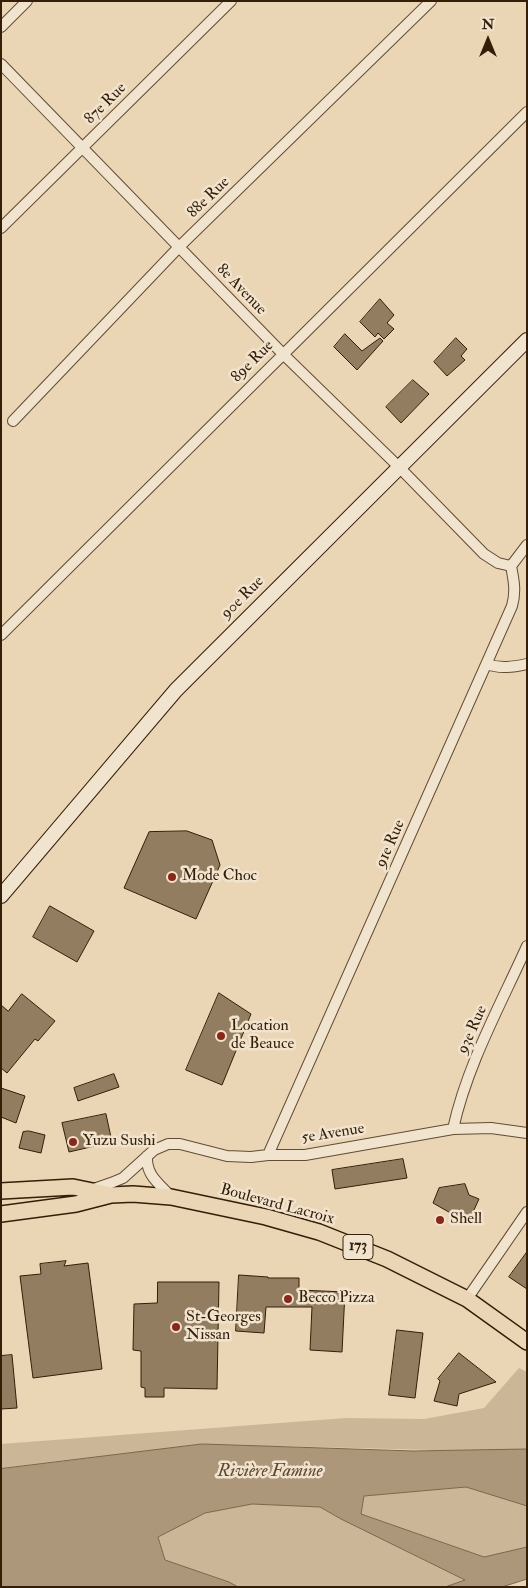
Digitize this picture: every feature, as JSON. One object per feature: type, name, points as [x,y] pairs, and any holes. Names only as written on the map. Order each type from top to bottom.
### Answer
[{"type":"main road","name":"Boulevard Lacroix","points":[[1,1191],[73,1187],[111,1195]]},
{"type":"main road","name":"Boulevard Lacroix","points":[[1,1214],[76,1204],[111,1195],[133,1194],[171,1197],[266,1217],[319,1232],[388,1259],[467,1299],[527,1342]]},
{"type":"street","points":[[1,27],[28,1]]},
{"type":"street","name":"87e Rue","points":[[1,228],[231,1]]},
{"type":"street","name":"88e Rue","points":[[13,421],[179,247],[431,1]]},
{"type":"street","name":"8e Avenue","points":[[1,64],[283,354],[484,554],[498,563],[511,566]]},
{"type":"street","name":"89e Rue","points":[[1,635],[527,112]]},
{"type":"street","name":"90e Rue","points":[[1,896],[176,690],[527,340]]},
{"type":"street","points":[[511,566],[527,545]]},
{"type":"street","name":"91e Rue","points":[[268,1155],[487,664],[515,596],[511,566]]},
{"type":"street","points":[[487,664],[495,667],[527,664]]},
{"type":"street","name":"93e Rue","points":[[453,1130],[458,1106],[470,1074],[527,946]]},
{"type":"street","name":"5e Avenue","points":[[90,1190],[123,1178],[147,1156],[168,1144],[180,1144],[228,1156],[251,1157],[305,1155],[453,1130],[491,1128],[527,1133]]},
{"type":"street","points":[[147,1156],[150,1175],[171,1197]]},
{"type":"street","points":[[467,1299],[527,1212]]},
{"type":"shaded area","points":[[519,1368],[527,1372],[527,1451],[276,1446],[1,1470],[1,1444],[346,1418],[424,1419],[484,1408]]},
{"type":"shaded area","points":[[466,1487],[527,1506],[527,1547],[484,1557],[361,1514],[364,1496]]},
{"type":"shaded area","points":[[252,1504],[320,1507],[465,1580],[445,1587],[238,1587],[229,1582],[164,1560],[158,1537],[205,1513]]},
{"type":"water","name":"Rivière Famine","points":[[202,1444],[413,1451],[527,1449],[527,1506],[466,1487],[364,1496],[361,1514],[484,1557],[527,1547],[527,1579],[502,1587],[445,1587],[465,1580],[320,1507],[252,1504],[205,1513],[158,1537],[165,1560],[229,1582],[238,1587],[1,1587],[1,1469]]},
{"type":"building","points":[[380,299],[394,315],[387,323],[394,329],[384,339],[378,333],[375,337],[360,322]]},
{"type":"building","points":[[345,334],[362,351],[380,338],[383,341],[357,370],[334,347]]},
{"type":"building","points":[[456,338],[467,349],[461,356],[465,360],[447,376],[434,362]]},
{"type":"building","points":[[413,380],[429,394],[401,423],[386,407]]},
{"type":"building","name":"Mode Choc","points":[[187,831],[212,840],[220,865],[196,919],[124,888],[149,832]]},
{"type":"building","points":[[50,906],[94,931],[77,962],[33,937]]},
{"type":"building","name":"Location de Beauce","points":[[219,993],[251,1014],[222,1085],[186,1070]]},
{"type":"building","points":[[22,994],[55,1021],[38,1041],[35,1039],[7,1073],[1,1068],[1,1005],[8,1011]]},
{"type":"building","points":[[114,1074],[119,1087],[78,1101],[74,1088]]},
{"type":"building","points":[[1,1088],[25,1096],[16,1123],[1,1117]]},
{"type":"building","points":[[106,1114],[112,1142],[69,1152],[62,1123]]},
{"type":"building","points":[[29,1131],[45,1135],[41,1153],[19,1148],[23,1132]]},
{"type":"building","points":[[403,1159],[407,1178],[335,1189],[332,1170]]},
{"type":"building","points":[[465,1184],[469,1195],[479,1199],[468,1223],[433,1203],[439,1188]]},
{"type":"building","points":[[527,1252],[527,1289],[509,1277]]},
{"type":"building","points":[[66,1261],[64,1266],[88,1263],[102,1369],[33,1378],[20,1276],[41,1274],[40,1264]]},
{"type":"building","points":[[239,1275],[268,1278],[299,1278],[299,1290],[345,1292],[342,1352],[310,1350],[312,1307],[266,1307],[264,1333],[236,1331]]},
{"type":"building","name":"St-Georges Nissan","points":[[158,1282],[219,1282],[217,1389],[164,1388],[164,1397],[145,1397],[145,1388],[141,1387],[141,1351],[133,1350],[134,1304],[157,1303]]},
{"type":"building","points":[[397,1330],[423,1333],[415,1398],[389,1395]]},
{"type":"building","points":[[459,1353],[496,1382],[459,1394],[457,1406],[434,1401],[440,1381],[438,1379]]},
{"type":"building","points":[[12,1355],[17,1408],[1,1409],[1,1356]]},
{"type":"place","name":"Mode Choc","points":[[172,877]]},
{"type":"place","name":"Location de Beauce","points":[[221,1036]]},
{"type":"place","name":"Yuzu Sushi","points":[[73,1142]]},
{"type":"place","name":"Shell","points":[[440,1220]]},
{"type":"place","name":"Becco Pizza","points":[[288,1299]]},
{"type":"place","name":"St-Georges Nissan","points":[[176,1327]]}]
